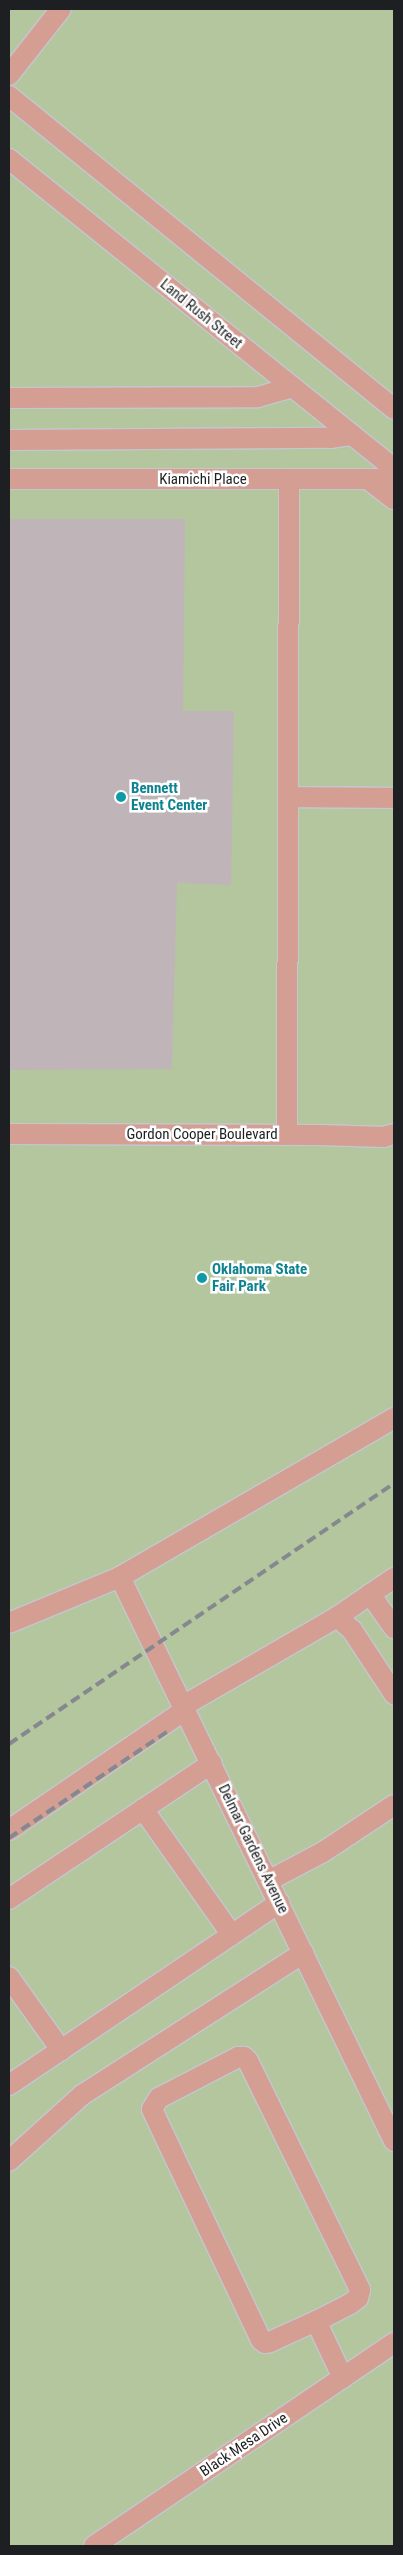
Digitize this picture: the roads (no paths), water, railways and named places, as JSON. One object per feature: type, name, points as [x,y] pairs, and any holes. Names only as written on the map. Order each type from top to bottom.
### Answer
[{"type":"street","points":[[9,75],[61,9]]},
{"type":"street","points":[[9,96],[394,409]]},
{"type":"street","name":"Land Rush Street","points":[[9,159],[352,435],[394,471]]},
{"type":"street","points":[[9,398],[258,397],[292,388]]},
{"type":"street","points":[[9,440],[330,438],[352,435]]},
{"type":"street","name":"Kiamichi Place","points":[[9,479],[386,479],[394,471]]},
{"type":"street","points":[[368,479],[394,499]]},
{"type":"street","points":[[287,1135],[289,480]]},
{"type":"street","points":[[288,797],[394,798]]},
{"type":"street","name":"Gordon Cooper Boulevard","points":[[9,1134],[383,1137],[394,1134]]},
{"type":"street","points":[[9,1623],[101,1584],[123,1585],[394,1418]]},
{"type":"street","points":[[9,1830],[184,1708],[337,1617],[394,1578]]},
{"type":"street","name":"Delmar Gardens Avenue","points":[[123,1585],[394,2140]]},
{"type":"street","points":[[370,1594],[394,1628]]},
{"type":"street","points":[[337,1617],[352,1630],[394,1694]]},
{"type":"street","points":[[9,1899],[212,1764]]},
{"type":"street","points":[[268,1881],[323,1852],[394,1805]]},
{"type":"street","points":[[143,1809],[232,1935]]},
{"type":"street","points":[[9,2085],[279,1903]]},
{"type":"street","points":[[9,2161],[82,2095],[303,1953]]},
{"type":"street","points":[[9,1977],[61,2050]]},
{"type":"street","points":[[238,2058],[244,2058],[248,2061],[360,2290],[358,2298],[350,2304],[316,2321],[270,2342],[265,2343],[261,2340],[152,2109],[154,2102],[159,2098],[238,2058]]},
{"type":"street","points":[[316,2321],[343,2378]]},
{"type":"street","name":"Black Mesa Drive","points":[[94,2546],[394,2343]]},
{"type":"railway","points":[[9,1744],[394,1483]]},
{"type":"railway","points":[[9,1838],[168,1731]]},
{"type":"place","name":"Bennett Event Center","points":[[121,797]]},
{"type":"place","name":"Oklahoma State Fair Park","points":[[202,1278]]}]
